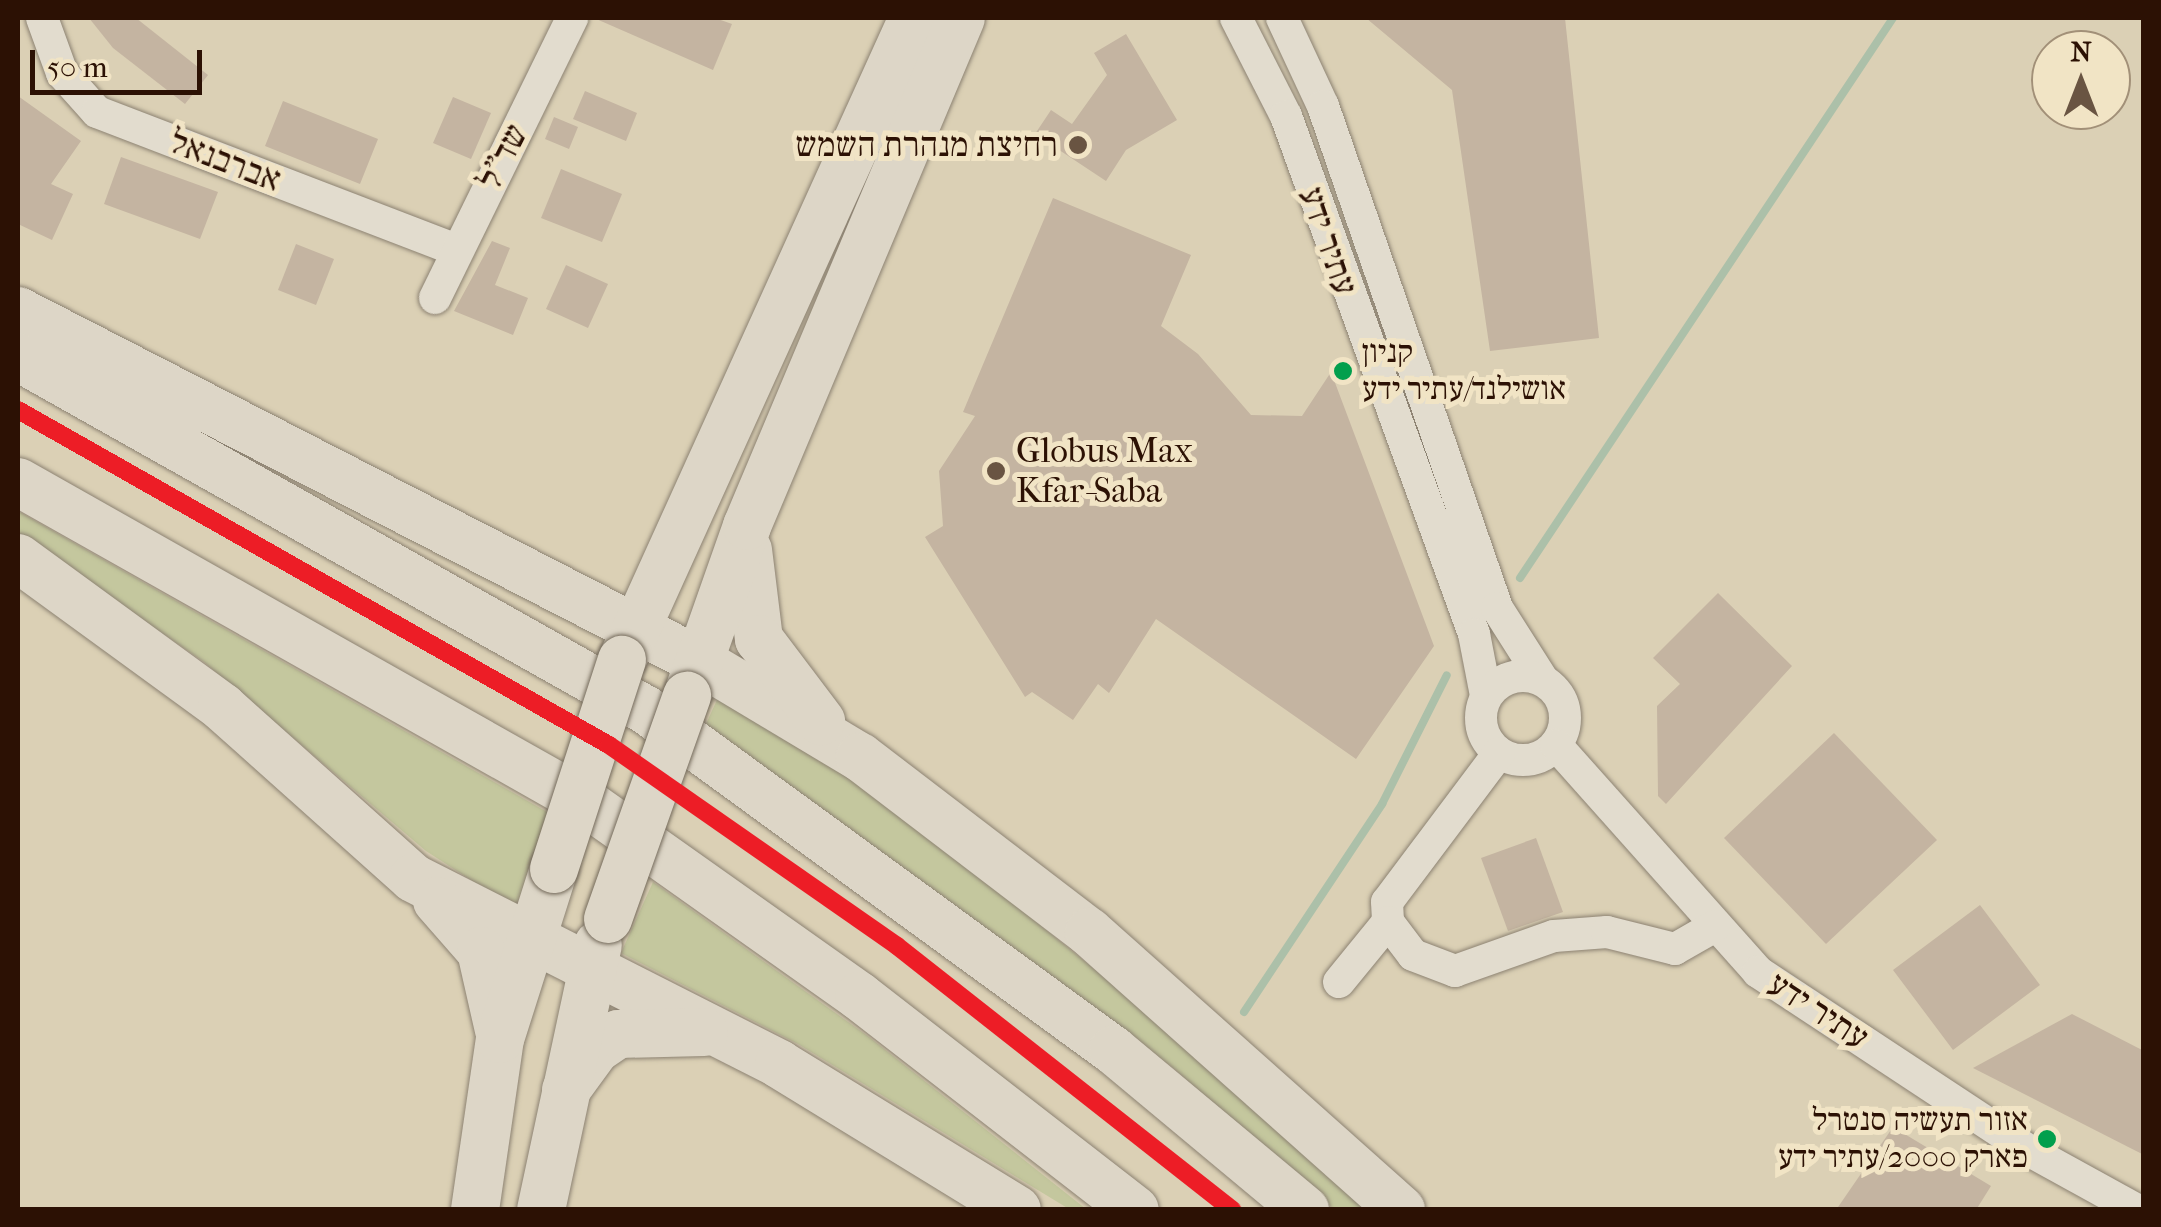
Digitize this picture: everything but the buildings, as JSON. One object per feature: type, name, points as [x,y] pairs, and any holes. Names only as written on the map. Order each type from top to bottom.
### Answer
[{"type":"highway","points":[[475,1210],[500,1040],[529,941],[629,644],[734,420],[913,18]]},
{"type":"highway","points":[[541,1210],[558,1101],[587,970],[747,526],[961,18]]},
{"type":"highway","points":[[18,311],[558,587],[629,644],[860,757]]},
{"type":"highway","points":[[18,357],[646,710],[1098,1039],[1305,1210]]},
{"type":"highway","points":[[558,587],[593,592],[644,570],[734,420]]},
{"type":"highway","points":[[18,482],[584,802],[859,996],[1135,1210]]},
{"type":"highway","points":[[747,526],[749,599],[759,639],[800,698],[860,757],[1088,932],[1401,1210]]},
{"type":"highway","points":[[18,558],[222,707],[413,878],[482,951],[500,1040]]},
{"type":"highway","points":[[413,878],[529,941],[714,1032],[1017,1210]]},
{"type":"highway","points":[[558,1101],[596,1049],[618,1034],[714,1032]]},
{"type":"street","name":"אברבנאל","points":[[42,18],[62,73],[97,112],[456,250]]},
{"type":"street","name":"שד\"ל","points":[[435,298],[572,18]]},
{"type":"street","name":"עתיר ידע","points":[[1236,18],[1286,116],[1474,634],[1486,696]]},
{"type":"street","name":"עתיר ידע","points":[[1282,18],[1324,106],[1497,608],[1542,680]]},
{"type":"street","points":[[1505,679],[1542,680],[1565,709],[1556,744],[1522,761],[1498,753],[1483,733],[1486,696],[1505,679]]},
{"type":"street","name":"עתיר ידע","points":[[1556,744],[1758,972],[2028,1150],[2137,1210]]},
{"type":"street","points":[[1498,753],[1387,902],[1388,922],[1413,956],[1455,971],[1554,936],[1606,932],[1675,949],[1714,926]]},
{"type":"street","points":[[1339,982],[1388,922]]},
{"type":"green space","points":[[18,511],[547,812],[516,909],[426,851],[204,662],[18,533]]},
{"type":"green space","points":[[721,691],[869,787],[1130,998],[1367,1209],[1334,1209],[1172,1067],[706,724]]},
{"type":"green space","points":[[653,882],[869,1037],[1086,1209],[1069,1209],[798,1044],[621,953]]},
{"type":"waterway","points":[[1520,578],[1893,18]]},
{"type":"waterway","points":[[1244,1012],[1382,804],[1447,675]]},
{"type":"transit line","points":[[18,410],[609,745],[897,946],[1232,1210]]},
{"type":"place","name":"רחיצת מנהרת השמש","points":[[1078,145]]},
{"type":"place","name":"קניון אושילנד/עתיר ידע","points":[[1343,371]]},
{"type":"place","name":"Globus Max Kfar-Saba","points":[[996,471]]},
{"type":"place","name":"אזור תעשיה סנטרל פארק 2000/עתיר ידע","points":[[2047,1139]]}]
